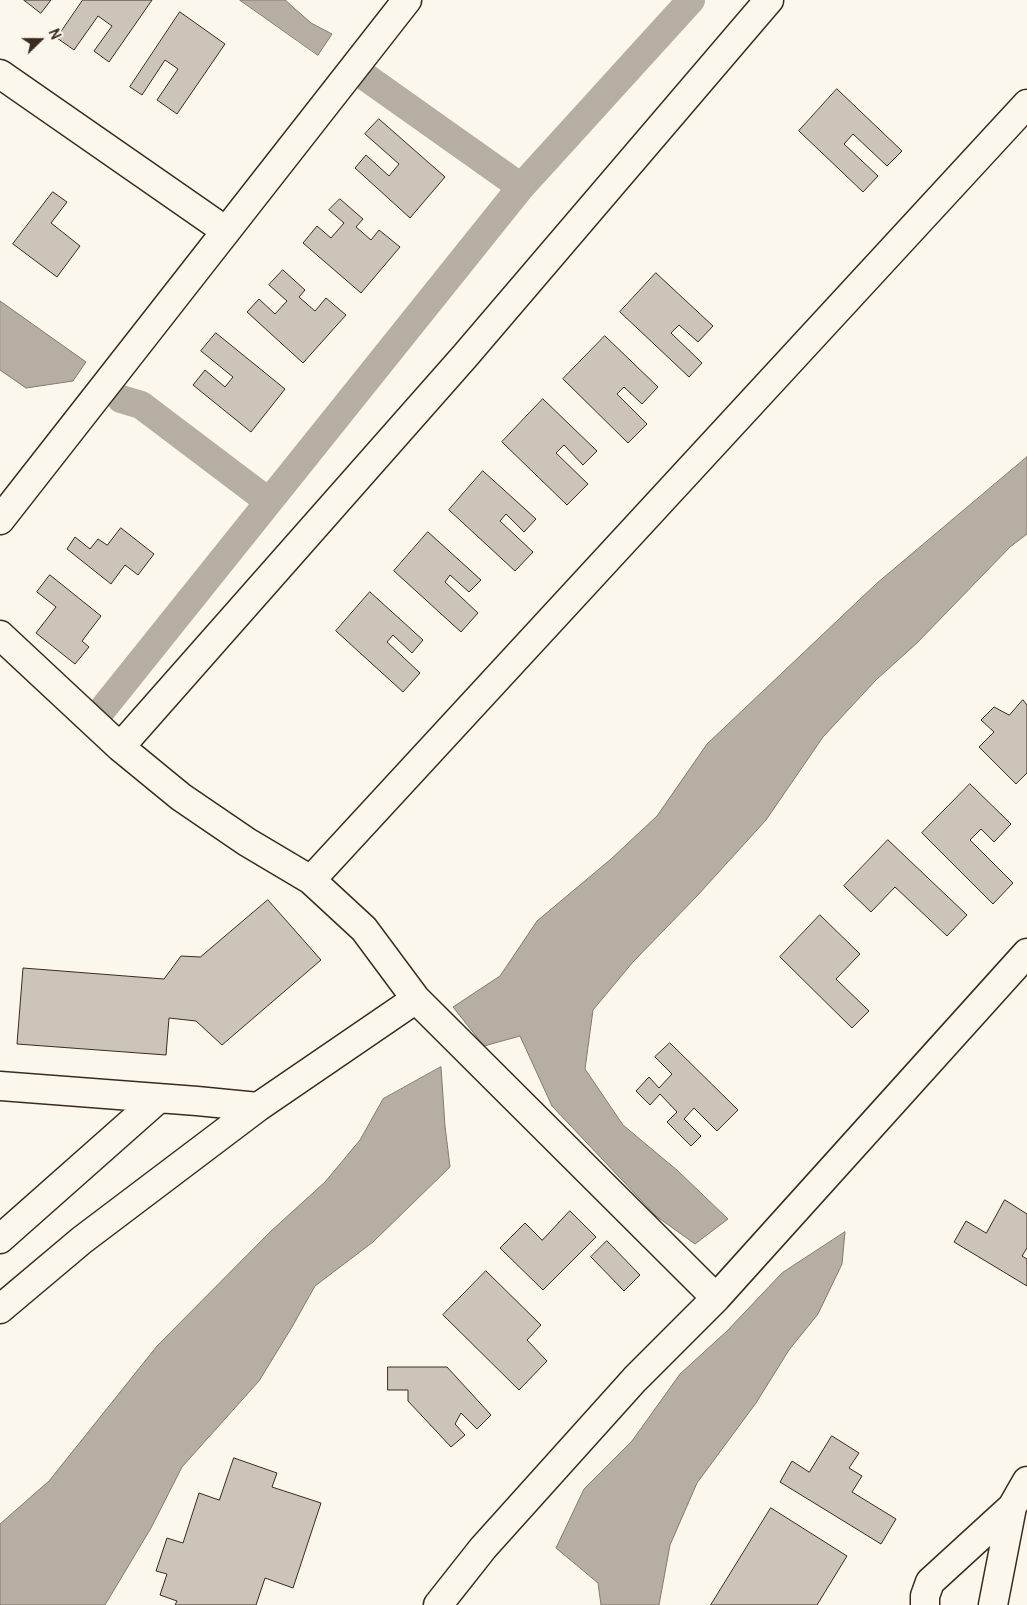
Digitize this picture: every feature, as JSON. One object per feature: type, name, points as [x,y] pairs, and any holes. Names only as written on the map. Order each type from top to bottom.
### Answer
[{"type":"street","points":[[0,520],[407,0]]},
{"type":"street","points":[[120,748],[465,356],[769,0]]},
{"type":"street","points":[[0,74],[226,230]]},
{"type":"street","points":[[311,880],[1027,104]]},
{"type":"street","points":[[0,635],[120,748],[181,797],[247,842],[311,880],[364,929],[416,999],[716,1298]]},
{"type":"street","points":[[438,1605],[490,1540],[635,1379],[716,1298],[1027,953]]},
{"type":"street","points":[[0,1309],[82,1240],[258,1107],[416,999]]},
{"type":"street","points":[[0,1086],[258,1107]]},
{"type":"street","points":[[0,1239],[158,1099]]},
{"type":"street","points":[[925,1605],[925,1596],[930,1582],[1012,1507],[1027,1481]]},
{"type":"street","points":[[993,1605],[1012,1507]]},
{"type":"shaded area","points":[[240,0],[285,0],[311,23],[332,34],[318,55]]},
{"type":"shaded area","points":[[0,301],[86,362],[73,381],[26,388],[0,370]]},
{"type":"shaded area","points":[[1027,457],[1027,534],[1010,547],[917,643],[876,680],[823,737],[766,820],[697,896],[633,962],[593,1010],[585,1069],[623,1125],[678,1171],[728,1219],[695,1244],[656,1216],[552,1106],[520,1036],[484,1046],[453,1007],[500,976],[537,921],[611,859],[657,816],[707,744],[876,584]]},
{"type":"shaded area","points":[[441,1067],[450,1167],[373,1242],[315,1286],[259,1381],[182,1467],[151,1528],[105,1605],[0,1605],[0,1524],[49,1481],[157,1346],[270,1232],[325,1182],[360,1140],[383,1099]]},
{"type":"shaded area","points":[[845,1232],[842,1264],[818,1314],[789,1350],[756,1403],[697,1483],[670,1545],[659,1605],[601,1605],[598,1583],[556,1548],[584,1489],[632,1441],[680,1374],[727,1331],[782,1273]]},
{"type":"building","points":[[24,0],[51,0],[41,13]]},
{"type":"building","points":[[83,0],[152,0],[109,62],[94,51],[112,26],[98,16],[74,50],[57,38]]},
{"type":"building","points":[[180,12],[225,44],[177,114],[157,100],[178,69],[165,60],[142,95],[130,87]]},
{"type":"building","points":[[837,89],[902,151],[887,166],[853,134],[844,144],[878,176],[863,192],[799,131]]},
{"type":"building","points":[[379,119],[445,177],[410,218],[355,168],[366,155],[389,176],[399,164],[365,134]]},
{"type":"building","points":[[53,192],[67,202],[51,223],[80,246],[57,277],[13,244]]},
{"type":"building","points":[[340,199],[363,219],[356,227],[371,240],[379,230],[400,247],[361,293],[303,243],[317,226],[331,238],[344,223],[329,210]]},
{"type":"building","points":[[283,270],[305,290],[299,297],[315,311],[326,298],[346,315],[303,363],[247,312],[259,299],[275,314],[287,301],[269,285]]},
{"type":"building","points":[[656,273],[713,326],[698,342],[679,325],[671,333],[702,363],[689,377],[620,312]]},
{"type":"building","points":[[216,333],[285,389],[251,432],[193,385],[205,370],[225,387],[233,377],[201,351]]},
{"type":"building","points":[[605,336],[658,387],[642,404],[624,387],[617,394],[647,424],[628,443],[563,379]]},
{"type":"building","points":[[543,399],[597,451],[583,465],[564,445],[556,453],[588,484],[567,505],[502,442]]},
{"type":"building","points":[[483,471],[536,519],[524,532],[506,514],[500,521],[533,552],[515,571],[449,510]]},
{"type":"building","points":[[121,528],[154,554],[138,575],[125,565],[111,584],[67,549],[75,537],[90,549],[98,539],[107,545]]},
{"type":"building","points":[[428,532],[481,580],[469,592],[450,575],[445,582],[478,613],[461,632],[394,571]]},
{"type":"building","points":[[50,575],[101,616],[82,641],[89,647],[75,664],[36,633],[56,607],[37,592]]},
{"type":"building","points":[[370,592],[423,640],[412,653],[393,635],[387,642],[420,673],[403,692],[336,631]]},
{"type":"building","points":[[1023,700],[1027,705],[1027,773],[1016,784],[979,747],[994,732],[981,720],[994,707],[1009,715]]},
{"type":"building","points":[[970,784],[1011,824],[994,842],[981,829],[970,840],[1013,883],[993,904],[922,833]]},
{"type":"building","points":[[888,840],[967,915],[947,936],[895,887],[871,912],[844,886]]},
{"type":"building","points":[[268,900],[321,960],[222,1045],[196,1021],[169,1018],[166,1055],[17,1044],[23,968],[164,979],[181,956],[200,957]]},
{"type":"building","points":[[820,915],[860,954],[836,979],[869,1011],[852,1028],[780,957]]},
{"type":"building","points":[[670,1043],[738,1110],[717,1131],[694,1108],[684,1119],[701,1136],[691,1146],[667,1122],[677,1112],[660,1094],[650,1105],[636,1091],[649,1077],[659,1088],[672,1074],[655,1057]]},
{"type":"building","points":[[1005,1200],[1027,1214],[1027,1248],[1022,1256],[1027,1259],[1027,1286],[954,1242],[966,1221],[986,1233]]},
{"type":"building","points":[[570,1211],[596,1237],[543,1290],[500,1248],[525,1223],[542,1240]]},
{"type":"building","points":[[607,1241],[640,1275],[624,1291],[591,1257]]},
{"type":"building","points":[[486,1271],[541,1325],[527,1340],[547,1361],[519,1390],[443,1315]]},
{"type":"building","points":[[388,1367],[447,1367],[491,1415],[477,1429],[461,1413],[455,1424],[465,1435],[451,1447],[408,1401],[408,1390],[388,1390]]},
{"type":"building","points":[[832,1436],[859,1453],[849,1468],[862,1476],[852,1492],[896,1519],[881,1544],[780,1482],[792,1461],[809,1472]]},
{"type":"building","points":[[234,1458],[277,1473],[272,1487],[321,1503],[293,1588],[265,1578],[256,1605],[175,1605],[177,1601],[160,1595],[167,1574],[156,1571],[167,1538],[183,1543],[199,1493],[219,1500]]},
{"type":"building","points":[[771,1508],[847,1556],[817,1605],[711,1605]]},
{"type":"waterway","points":[[102,710],[521,187],[691,0]]},
{"type":"waterway","points":[[360,73],[521,187]]},
{"type":"waterway","points":[[121,399],[141,405],[268,501]]}]
